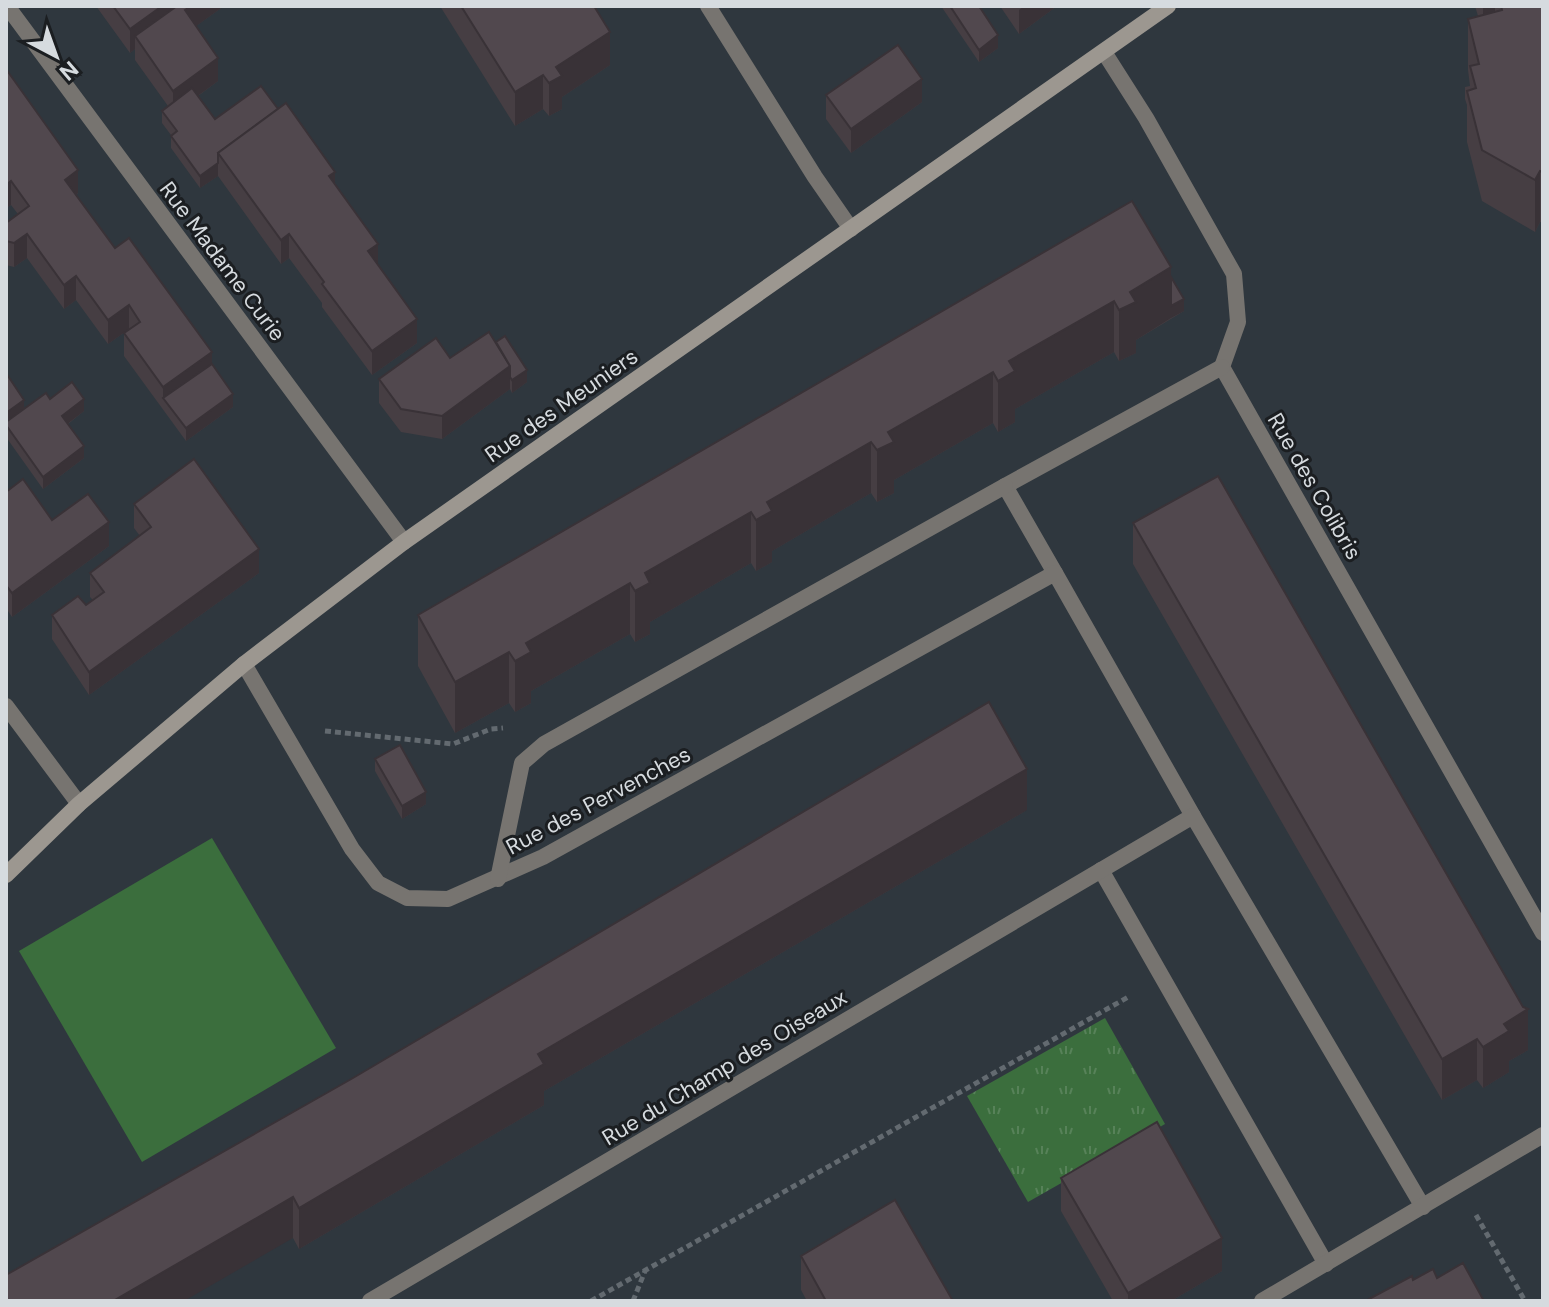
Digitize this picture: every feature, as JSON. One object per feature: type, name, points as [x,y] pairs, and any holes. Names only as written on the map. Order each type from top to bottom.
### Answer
[{"type":"street","name":"Rue Madame Curie","points":[[7,6],[404,542]]},
{"type":"street","points":[[708,6],[851,229]]},
{"type":"street","name":"Rue des Meuniers","points":[[6,875],[79,804],[244,664],[404,542],[1168,6]]},
{"type":"street","points":[[498,879],[522,763],[552,739],[1222,367],[1238,322],[1234,274],[1146,118],[1104,52]]},
{"type":"street","name":"Rue des Colibris","points":[[1222,367],[1543,933]]},
{"type":"street","points":[[1005,486],[1193,816],[1423,1207]]},
{"type":"street","name":"Rue des Pervenches","points":[[244,664],[352,849],[378,883],[407,898],[448,899],[543,857],[1055,573]]},
{"type":"street","points":[[6,706],[79,804]]},
{"type":"street","name":"Rue du Champ des Oiseaux","points":[[370,1301],[1193,816]]},
{"type":"street","points":[[1101,870],[1326,1264]]},
{"type":"street","points":[[1262,1301],[1543,1135]]},
{"type":"path","points":[[280,726],[453,744],[491,729],[538,725],[552,739]]},
{"type":"path","points":[[591,1301],[1162,978]]},
{"type":"path","points":[[1459,1186],[1525,1301]]},
{"type":"path","points":[[633,1301],[645,1270]]},
{"type":"green space","points":[[212,838],[336,1048],[142,1162],[19,951]]},
{"type":"green space","points":[[1105,1018],[1165,1124],[1028,1202],[967,1096]]},
{"type":"building","points":[[113,6],[162,6],[130,29]]},
{"type":"building","points":[[177,6],[191,6],[185,10],[218,58],[173,91],[135,36]]},
{"type":"building","points":[[461,6],[594,6],[610,32],[556,67],[562,76],[549,83],[543,75],[515,92]]},
{"type":"building","points":[[950,6],[979,6],[998,35],[979,50]]},
{"type":"building","points":[[1501,6],[1542,6],[1543,10],[1543,172],[1540,171],[1535,180],[1482,150],[1467,91],[1476,88],[1470,66],[1479,64],[1468,19],[1502,10]]},
{"type":"building","points":[[898,45],[922,79],[851,129],[826,95]]},
{"type":"building","points":[[6,69],[78,170],[65,180],[115,248],[129,238],[212,352],[163,387],[124,333],[140,322],[129,305],[108,320],[76,276],[64,285],[27,234],[14,243],[6,241],[6,223],[29,206],[11,181],[6,185]]},
{"type":"building","points":[[261,86],[278,109],[218,153],[218,163],[200,176],[171,136],[177,131],[162,111],[192,88],[215,119]]},
{"type":"building","points":[[286,103],[335,172],[329,176],[378,244],[368,251],[417,319],[372,351],[289,234],[281,240],[218,153]]},
{"type":"building","points":[[1132,201],[1171,267],[1130,292],[1136,302],[1119,310],[1114,301],[1009,361],[1015,371],[998,381],[993,372],[888,432],[894,442],[877,450],[871,442],[767,502],[772,511],[756,520],[751,512],[645,573],[650,583],[635,591],[630,583],[526,643],[531,652],[515,661],[509,652],[455,682],[418,615]]},
{"type":"building","points":[[1171,277],[1184,299],[1171,306]]},
{"type":"building","points":[[489,332],[510,366],[442,416],[401,409],[379,379],[436,338],[450,358]]},
{"type":"building","points":[[505,336],[527,370],[512,380],[510,366],[496,342]]},
{"type":"building","points":[[212,364],[233,394],[186,428],[163,398]]},
{"type":"building","points":[[6,373],[24,400],[6,413]]},
{"type":"building","points":[[72,382],[84,399],[62,416],[84,446],[43,477],[6,422],[46,393],[50,399]]},
{"type":"building","points":[[194,459],[259,549],[89,672],[52,615],[78,596],[86,605],[104,592],[90,573],[151,527],[134,504]]},
{"type":"building","points":[[1218,476],[1523,1007],[1528,1009],[1504,1024],[1509,1031],[1483,1047],[1477,1039],[1442,1059],[1133,523]]},
{"type":"building","points":[[23,479],[52,520],[88,494],[109,522],[12,593],[6,585],[6,492]]},
{"type":"building","points":[[989,702],[1027,769],[538,1054],[544,1064],[299,1208],[293,1197],[113,1301],[6,1301],[6,1275],[353,1078]]},
{"type":"building","points":[[400,745],[426,792],[402,806],[375,759]]},
{"type":"building","points":[[1157,1122],[1222,1238],[1128,1293],[1061,1178]]},
{"type":"building","points":[[895,1200],[953,1301],[826,1301],[801,1256]]},
{"type":"building","points":[[1463,1263],[1484,1301],[1369,1299],[1412,1276],[1413,1280],[1433,1269],[1437,1278]]}]
